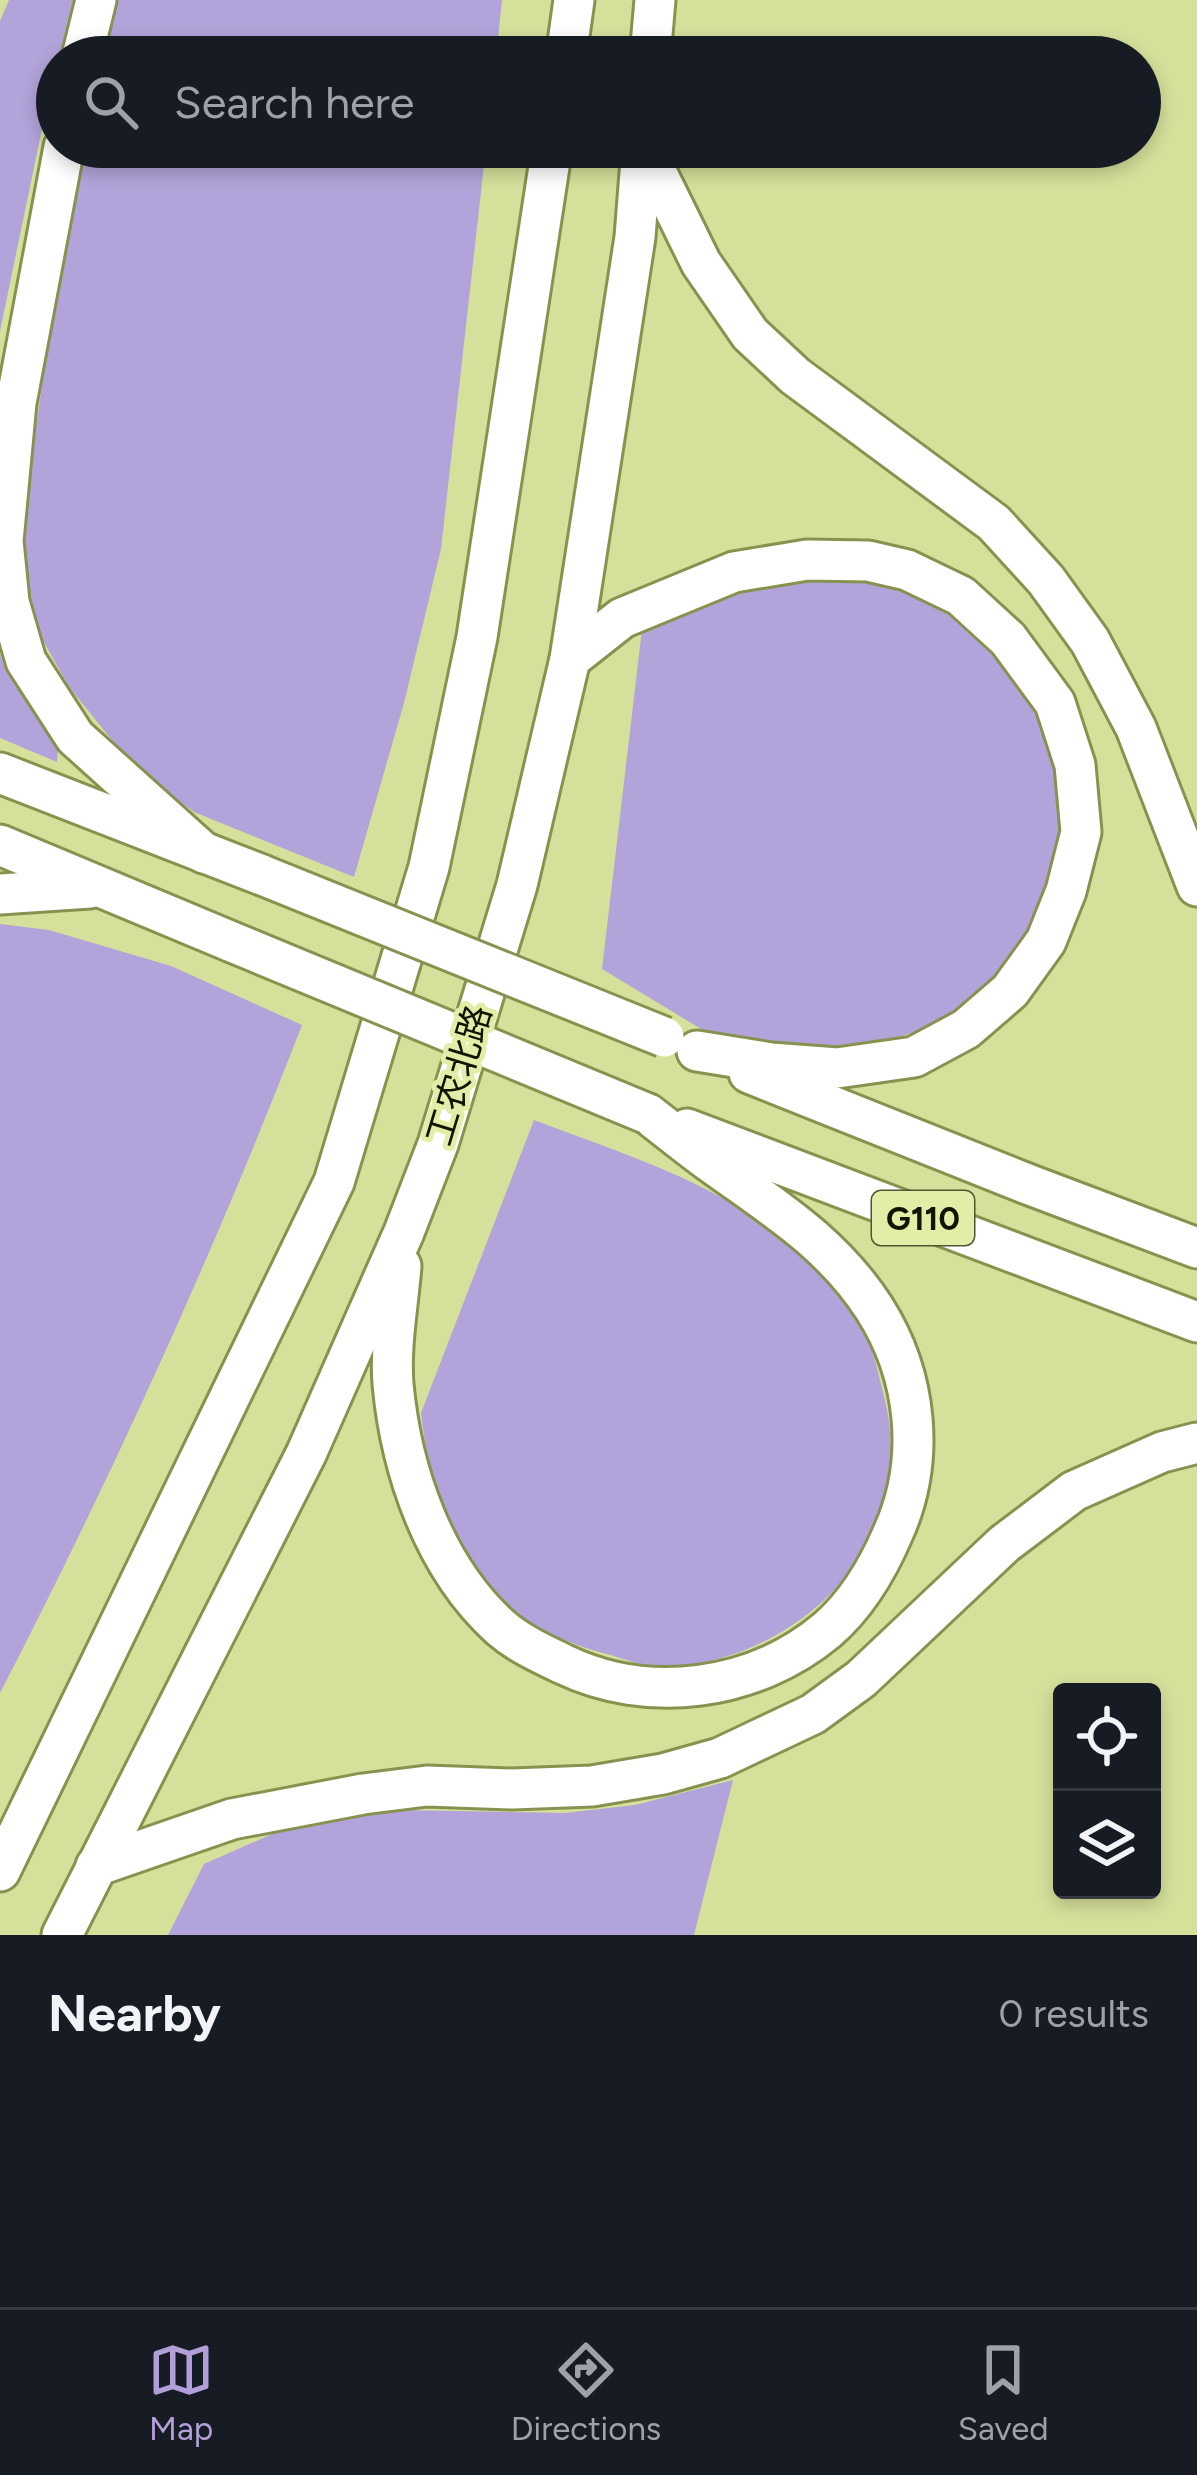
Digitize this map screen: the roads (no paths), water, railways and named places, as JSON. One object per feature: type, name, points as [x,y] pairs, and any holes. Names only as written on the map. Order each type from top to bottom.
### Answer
[{"type":"highway","points":[[87,36],[96,0]]},
{"type":"highway","points":[[569,36],[574,0]]},
{"type":"highway","points":[[652,36],[655,0]]},
{"type":"highway","points":[[60,168],[16,403],[3,541],[9,602],[26,661],[75,736],[204,853]]},
{"type":"highway","points":[[0,1870],[334,1182],[429,866],[477,637],[549,168]]},
{"type":"highway","name":"工农北路","points":[[62,1935],[306,1454],[438,1144],[517,885],[569,658],[635,237],[641,168]]},
{"type":"highway","points":[[654,168],[701,263],[750,334],[795,376],[994,523],[1046,580],[1090,641],[1136,728],[1197,886]]},
{"type":"highway","points":[[569,658],[622,618],[734,572],[807,560],[868,561],[907,570],[961,596],[1008,639],[1055,703],[1075,766],[1081,832],[1066,891],[1046,941],[1010,991],[966,1029],[914,1057],[837,1068],[771,1063],[681,1044]]},
{"type":"highway","name":"G110","points":[[0,773],[1197,1248]]},
{"type":"highway","name":"G110","points":[[0,845],[648,1114],[1197,1322]]},
{"type":"highway","points":[[0,894],[102,887]]},
{"type":"highway","points":[[404,1232],[392,1377],[399,1437],[426,1520],[462,1586],[502,1630],[537,1652],[620,1684],[674,1690],[730,1680],[784,1658],[828,1629],[858,1595],[882,1559],[901,1515],[911,1484],[914,1443],[904,1370],[877,1312],[845,1267],[789,1218],[648,1114]]},
{"type":"highway","points":[[96,1866],[232,1819],[364,1795],[427,1786],[592,1786],[720,1758],[814,1714],[861,1679],[1004,1544],[1074,1491],[1197,1443]]}]
